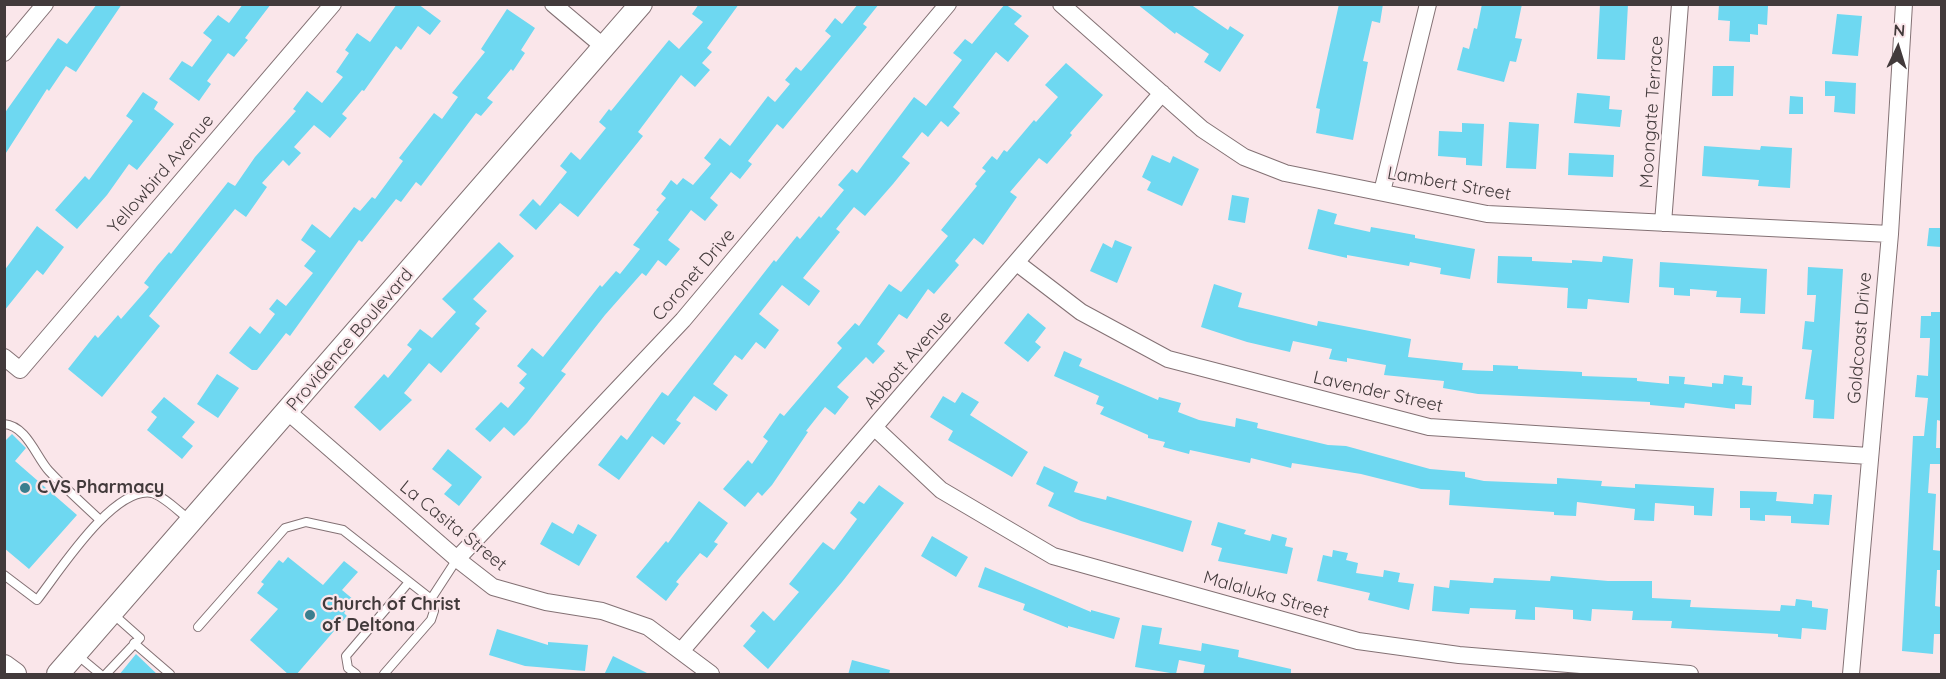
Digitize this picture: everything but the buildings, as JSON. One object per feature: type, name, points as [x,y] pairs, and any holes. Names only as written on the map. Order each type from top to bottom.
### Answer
[{"type":"main road","name":"Providence Boulevard","points":[[58,675],[641,4]]},
{"type":"main road","points":[[4,666],[15,675]]},
{"type":"street","points":[[4,53],[45,4]]},
{"type":"street","name":"Yellowbird Avenue","points":[[4,357],[20,370],[333,4]]},
{"type":"street","points":[[553,4],[604,47]]},
{"type":"street","name":"Coronet Drive","points":[[457,559],[683,320],[948,4]]},
{"type":"street","name":"Lambert Street","points":[[1060,4],[1202,129],[1244,157],[1285,173],[1487,214],[1890,234]]},
{"type":"street","points":[[1383,192],[1428,4]]},
{"type":"street","name":"Moongate Terrace","points":[[1663,223],[1680,4]]},
{"type":"street","name":"Goldcoast Drive","points":[[1851,675],[1890,234],[1904,4]]},
{"type":"street","name":"Abbott Avenue","points":[[682,650],[1162,93]]},
{"type":"street","name":"Lavender Street","points":[[1017,263],[1081,312],[1168,359],[1430,427],[1869,456]]},
{"type":"street","name":"La Casita Street","points":[[288,412],[457,559],[493,587],[546,602],[603,611],[648,627],[682,650],[711,675]]},
{"type":"street","name":"Malaluka Street","points":[[875,428],[941,490],[1053,556],[1358,641],[1459,655],[1690,675]]},
{"type":"lane","points":[[4,424],[10,424],[32,444],[47,469],[100,520]]},
{"type":"lane","points":[[4,575],[37,600],[100,520],[120,501],[134,493],[154,493],[192,522]]},
{"type":"lane","points":[[198,627],[285,528],[306,522],[343,530],[430,599],[434,611],[431,620],[384,675]]},
{"type":"lane","points":[[430,599],[457,559]]},
{"type":"lane","points":[[356,675],[348,668],[346,656],[409,582]]},
{"type":"lane","points":[[111,673],[140,638],[113,614]]},
{"type":"lane","points":[[134,643],[152,664],[170,675]]},
{"type":"lane","points":[[76,654],[100,675]]},
{"type":"place","name":"CVS Pharmacy","points":[[25,488]]},
{"type":"place","name":"Church of Christ of Deltona","points":[[310,615]]}]
